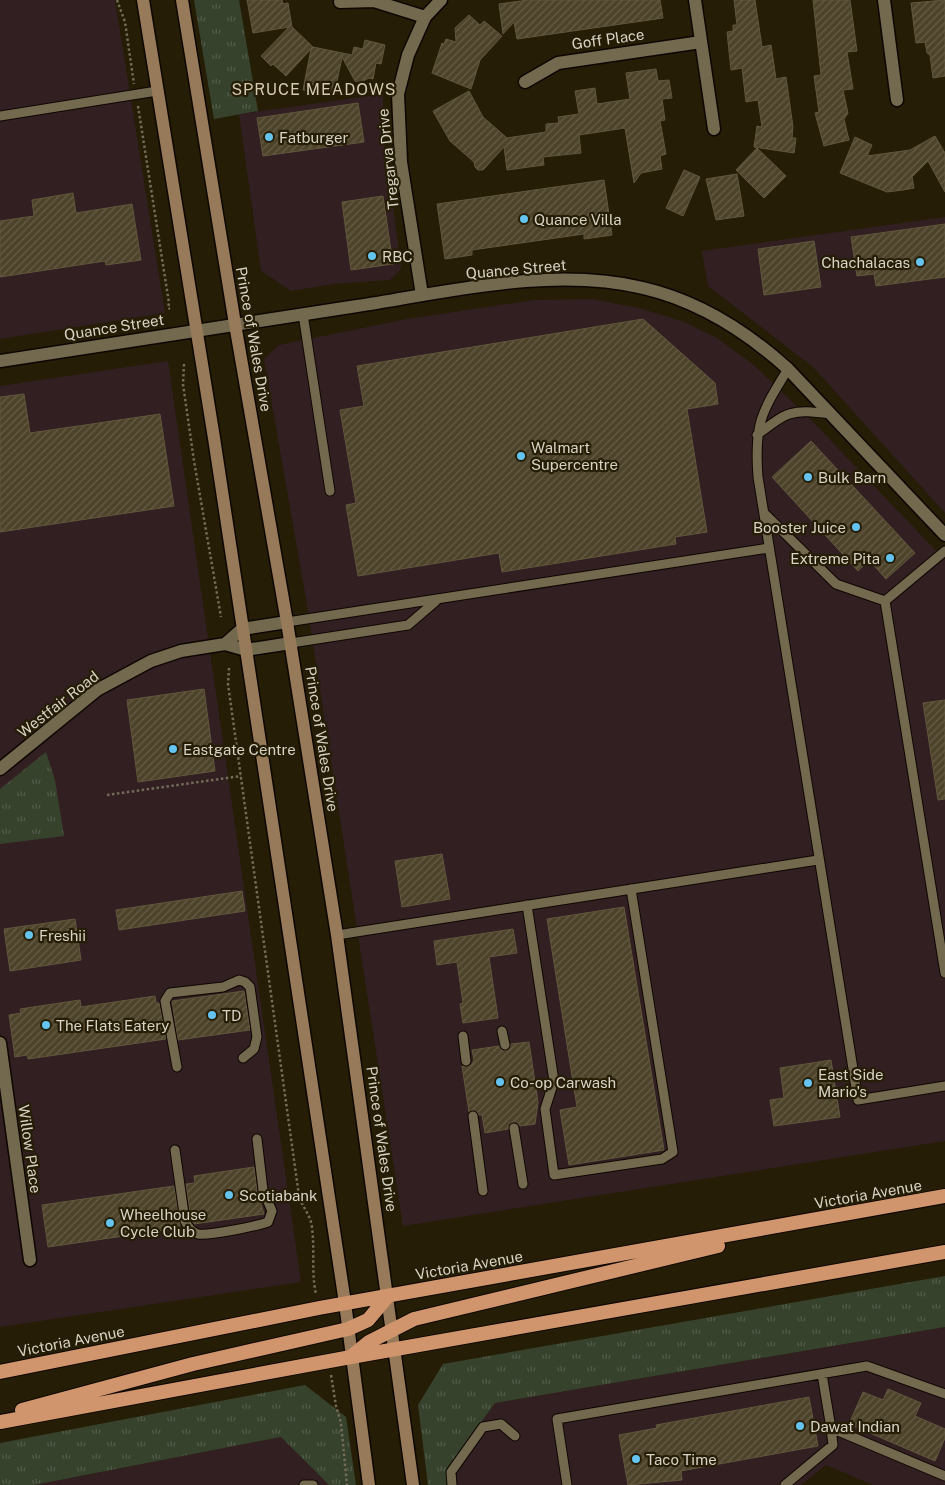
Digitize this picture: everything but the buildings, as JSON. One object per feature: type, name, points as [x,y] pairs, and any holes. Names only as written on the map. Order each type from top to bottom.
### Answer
[{"type":"highway","name":"Victoria Avenue","points":[[0,1372],[318,1308],[945,1196]]},
{"type":"highway","points":[[351,1357],[393,1328],[414,1319],[860,1212]]},
{"type":"highway","points":[[0,1422],[351,1357],[945,1252]]},
{"type":"highway","points":[[0,1415],[192,1364],[348,1329],[368,1320],[388,1296]]},
{"type":"main road","points":[[143,0],[198,330],[345,1303],[369,1485]]},
{"type":"main road","name":"Prince of Wales Drive","points":[[182,0],[235,324],[291,644],[337,935],[393,1328],[413,1485]]},
{"type":"street","name":"Tregarva Drive","points":[[422,295],[402,162],[398,94],[408,54],[425,17],[441,0]]},
{"type":"street","points":[[695,0],[714,129]]},
{"type":"street","points":[[884,0],[897,100]]},
{"type":"street","points":[[340,2],[374,1],[425,17]]},
{"type":"street","name":"Goff Place","points":[[525,82],[558,63],[701,42]]},
{"type":"street","name":"Quance Street","points":[[0,361],[422,295],[524,282],[572,279],[643,288],[675,297],[710,312],[765,348],[788,369],[945,535]]},
{"type":"street","points":[[225,644],[242,629],[287,622]]},
{"type":"street","name":"Westfair Road","points":[[0,769],[97,690],[151,661],[181,651],[225,644],[246,650],[291,644]]},
{"type":"street","name":"Willow Place","points":[[0,1044],[30,1260]]},
{"type":"lane","points":[[0,116],[157,91]]},
{"type":"lane","points":[[302,314],[330,491]]},
{"type":"lane","points":[[788,369],[763,410],[757,435],[756,451],[769,548],[818,860],[858,1100],[945,1086]]},
{"type":"lane","points":[[757,435],[784,415],[805,411],[830,414]]},
{"type":"lane","points":[[764,513],[836,584],[885,601]]},
{"type":"lane","points":[[287,622],[769,548]]},
{"type":"lane","points":[[885,601],[945,551]]},
{"type":"lane","points":[[291,644],[408,625],[436,600]]},
{"type":"lane","points":[[885,601],[945,973]]},
{"type":"lane","points":[[337,935],[818,860]]},
{"type":"lane","points":[[527,905],[554,1081],[545,1109],[554,1174],[662,1159],[673,1152],[630,889]]},
{"type":"lane","points":[[177,1067],[166,1002],[170,993],[222,987],[239,980],[246,982],[250,987],[257,1037],[254,1049],[243,1058]]},
{"type":"lane","points":[[502,1031],[505,1045]]},
{"type":"lane","points":[[462,1036],[466,1061]]},
{"type":"lane","points":[[473,1116],[484,1191]]},
{"type":"lane","points":[[514,1128],[523,1184]]},
{"type":"lane","points":[[175,1150],[185,1221],[189,1229],[199,1234],[257,1226],[268,1222],[272,1211],[263,1190],[256,1139]]},
{"type":"lane","points":[[567,1485],[557,1419],[867,1366],[945,1394]]},
{"type":"lane","points":[[784,1485],[833,1445],[832,1428],[822,1374]]},
{"type":"lane","points":[[452,1485],[451,1472],[483,1427],[501,1424],[515,1436]]},
{"type":"lane","points":[[832,1428],[945,1476]]},
{"type":"lane","points":[[304,1485],[313,1485]]},
{"type":"path","points":[[117,0],[125,22],[169,303],[168,308],[170,309]]},
{"type":"path","points":[[184,364],[183,384],[194,461],[221,617]]},
{"type":"path","points":[[229,668],[228,684],[299,1196],[302,1206],[310,1217],[312,1227],[315,1265],[312,1277],[318,1308]]},
{"type":"path","points":[[107,795],[241,776]]},
{"type":"path","points":[[330,1361],[336,1406],[341,1423],[347,1485]]},
{"type":"shaded area","points":[[0,0],[115,0],[165,313],[0,339]]},
{"type":"shaded area","points":[[383,94],[383,134],[400,270],[390,280],[334,284],[291,291],[261,271],[239,114]]},
{"type":"shaded area","points":[[945,217],[945,513],[813,367],[708,286],[702,251]]},
{"type":"shaded area","points":[[592,299],[639,308],[682,321],[717,338],[754,365],[814,423],[945,560],[945,1141],[403,1226],[306,599],[264,359],[279,345],[407,319],[534,300]]},
{"type":"shaded area","points":[[168,361],[301,1282],[0,1327],[0,386]]},
{"type":"shaded area","points":[[945,1327],[945,1485],[873,1485],[826,1465],[801,1485],[447,1485],[445,1470],[495,1403]]},
{"type":"shaded area","points":[[281,1437],[329,1485],[34,1485]]},
{"type":"green space","points":[[194,0],[239,0],[258,111],[214,119]]},
{"type":"green space","points":[[46,752],[55,780],[64,836],[0,844],[0,789]]},
{"type":"green space","points":[[945,1276],[945,1327],[495,1403],[446,1470],[447,1485],[428,1485],[418,1405],[443,1364]]},
{"type":"green space","points":[[305,1385],[346,1417],[356,1485],[329,1485],[281,1437],[34,1485],[0,1485],[0,1443]]},
{"type":"place","name":"Fatburger","points":[[269,137]]},
{"type":"place","name":"Quance Villa","points":[[524,219]]},
{"type":"place","name":"RBC","points":[[372,256]]},
{"type":"place","name":"Chachalacas","points":[[920,262]]},
{"type":"place","name":"Walmart Supercentre","points":[[521,456]]},
{"type":"place","name":"Bulk Barn","points":[[808,477]]},
{"type":"place","name":"Booster Juice","points":[[856,527]]},
{"type":"place","name":"Extreme Pita","points":[[890,558]]},
{"type":"place","name":"Eastgate Centre","points":[[173,749]]},
{"type":"place","name":"Freshii","points":[[29,935]]},
{"type":"place","name":"TD","points":[[212,1015]]},
{"type":"place","name":"The Flats Eatery","points":[[46,1025]]},
{"type":"place","name":"Co-op Carwash","points":[[500,1082]]},
{"type":"place","name":"East Side Mario's","points":[[808,1083]]},
{"type":"place","name":"Scotiabank","points":[[229,1195]]},
{"type":"place","name":"Wheelhouse Cycle Club","points":[[110,1223]]},
{"type":"place","name":"Dawat Indian","points":[[800,1426]]},
{"type":"place","name":"Taco Time","points":[[636,1459]]},
{"type":"district","name":"SPRUCE MEADOWS","points":[[314,89]]}]
